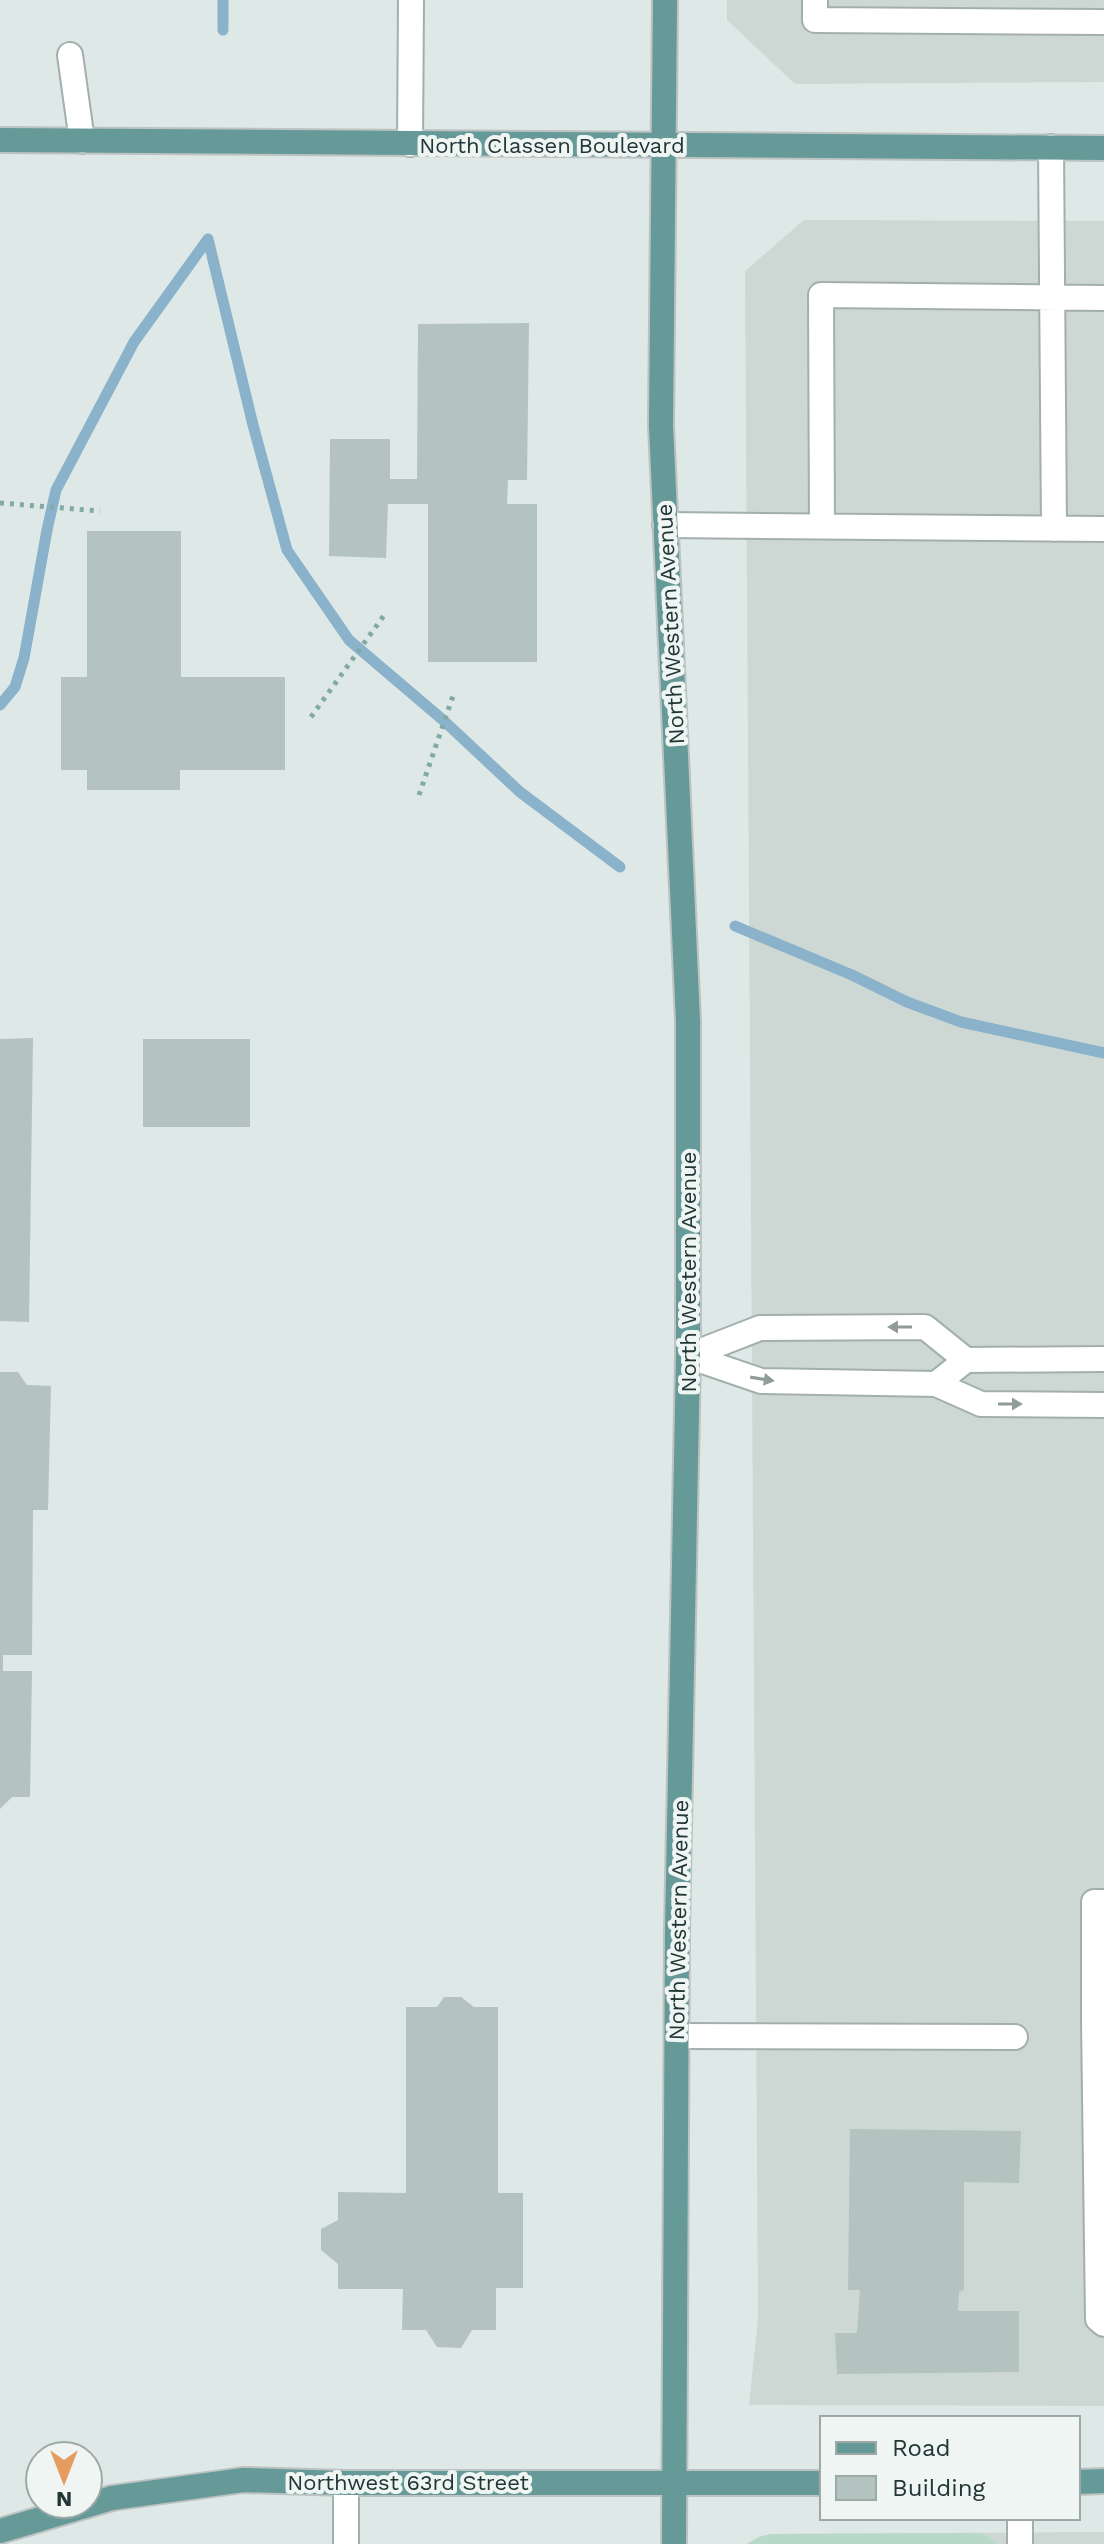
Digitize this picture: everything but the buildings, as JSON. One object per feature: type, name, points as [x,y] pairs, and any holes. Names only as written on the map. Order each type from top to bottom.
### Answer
[{"type":"main road","name":"North Western Avenue","points":[[665,0],[661,425],[688,1021],[688,1356],[677,2036],[674,2544]]},
{"type":"main road","name":"North Classen Boulevard","points":[[0,140],[1104,148]]},
{"type":"main road","name":"Northwest 63rd Street","points":[[3,2535],[112,2498],[243,2480],[346,2483],[820,2483]]},
{"type":"main road","points":[[1080,2482],[1104,2481]]},
{"type":"street","points":[[410,144],[411,0]]},
{"type":"street","points":[[815,0],[815,20],[1104,22]]},
{"type":"street","points":[[70,55],[82,141]]},
{"type":"street","points":[[1051,147],[1054,529]]},
{"type":"street","points":[[822,526],[821,295],[1104,298]]},
{"type":"street","points":[[665,525],[1104,529]]},
{"type":"street","points":[[688,1356],[760,1328],[925,1327],[966,1360]]},
{"type":"street","points":[[688,1356],[761,1381],[936,1384],[981,1404],[1104,1405]]},
{"type":"street","points":[[936,1384],[966,1360],[1104,1359]]},
{"type":"street","points":[[1104,1902],[1094,1902],[1099,2018],[1098,2319],[1104,2324]]},
{"type":"street","points":[[677,2036],[1015,2037]]},
{"type":"street","points":[[346,2483],[346,2544]]},
{"type":"street","points":[[1020,2520],[1020,2544]]},
{"type":"path","points":[[0,503],[100,511]]},
{"type":"path","points":[[311,717],[385,614]]},
{"type":"path","points":[[419,795],[453,696]]},
{"type":"shaded area","points":[[727,0],[1104,0],[1104,82],[795,84],[727,20]]},
{"type":"shaded area","points":[[804,220],[1104,221],[1104,2406],[749,2405],[758,2319],[745,271]]},
{"type":"shaded area","points":[[1104,2532],[1104,2544],[747,2544],[771,2534]]},
{"type":"green space","points":[[978,2533],[988,2536],[997,2544],[747,2544],[771,2534]]},
{"type":"waterway","points":[[223,0],[223,30]]},
{"type":"waterway","points":[[208,239],[287,550],[349,640],[443,720],[520,792],[620,867]]},
{"type":"waterway","points":[[0,705],[15,687],[24,658],[56,490],[134,342],[208,239]]},
{"type":"waterway","points":[[735,926],[852,975],[907,1002],[961,1022],[1104,1053]]}]
